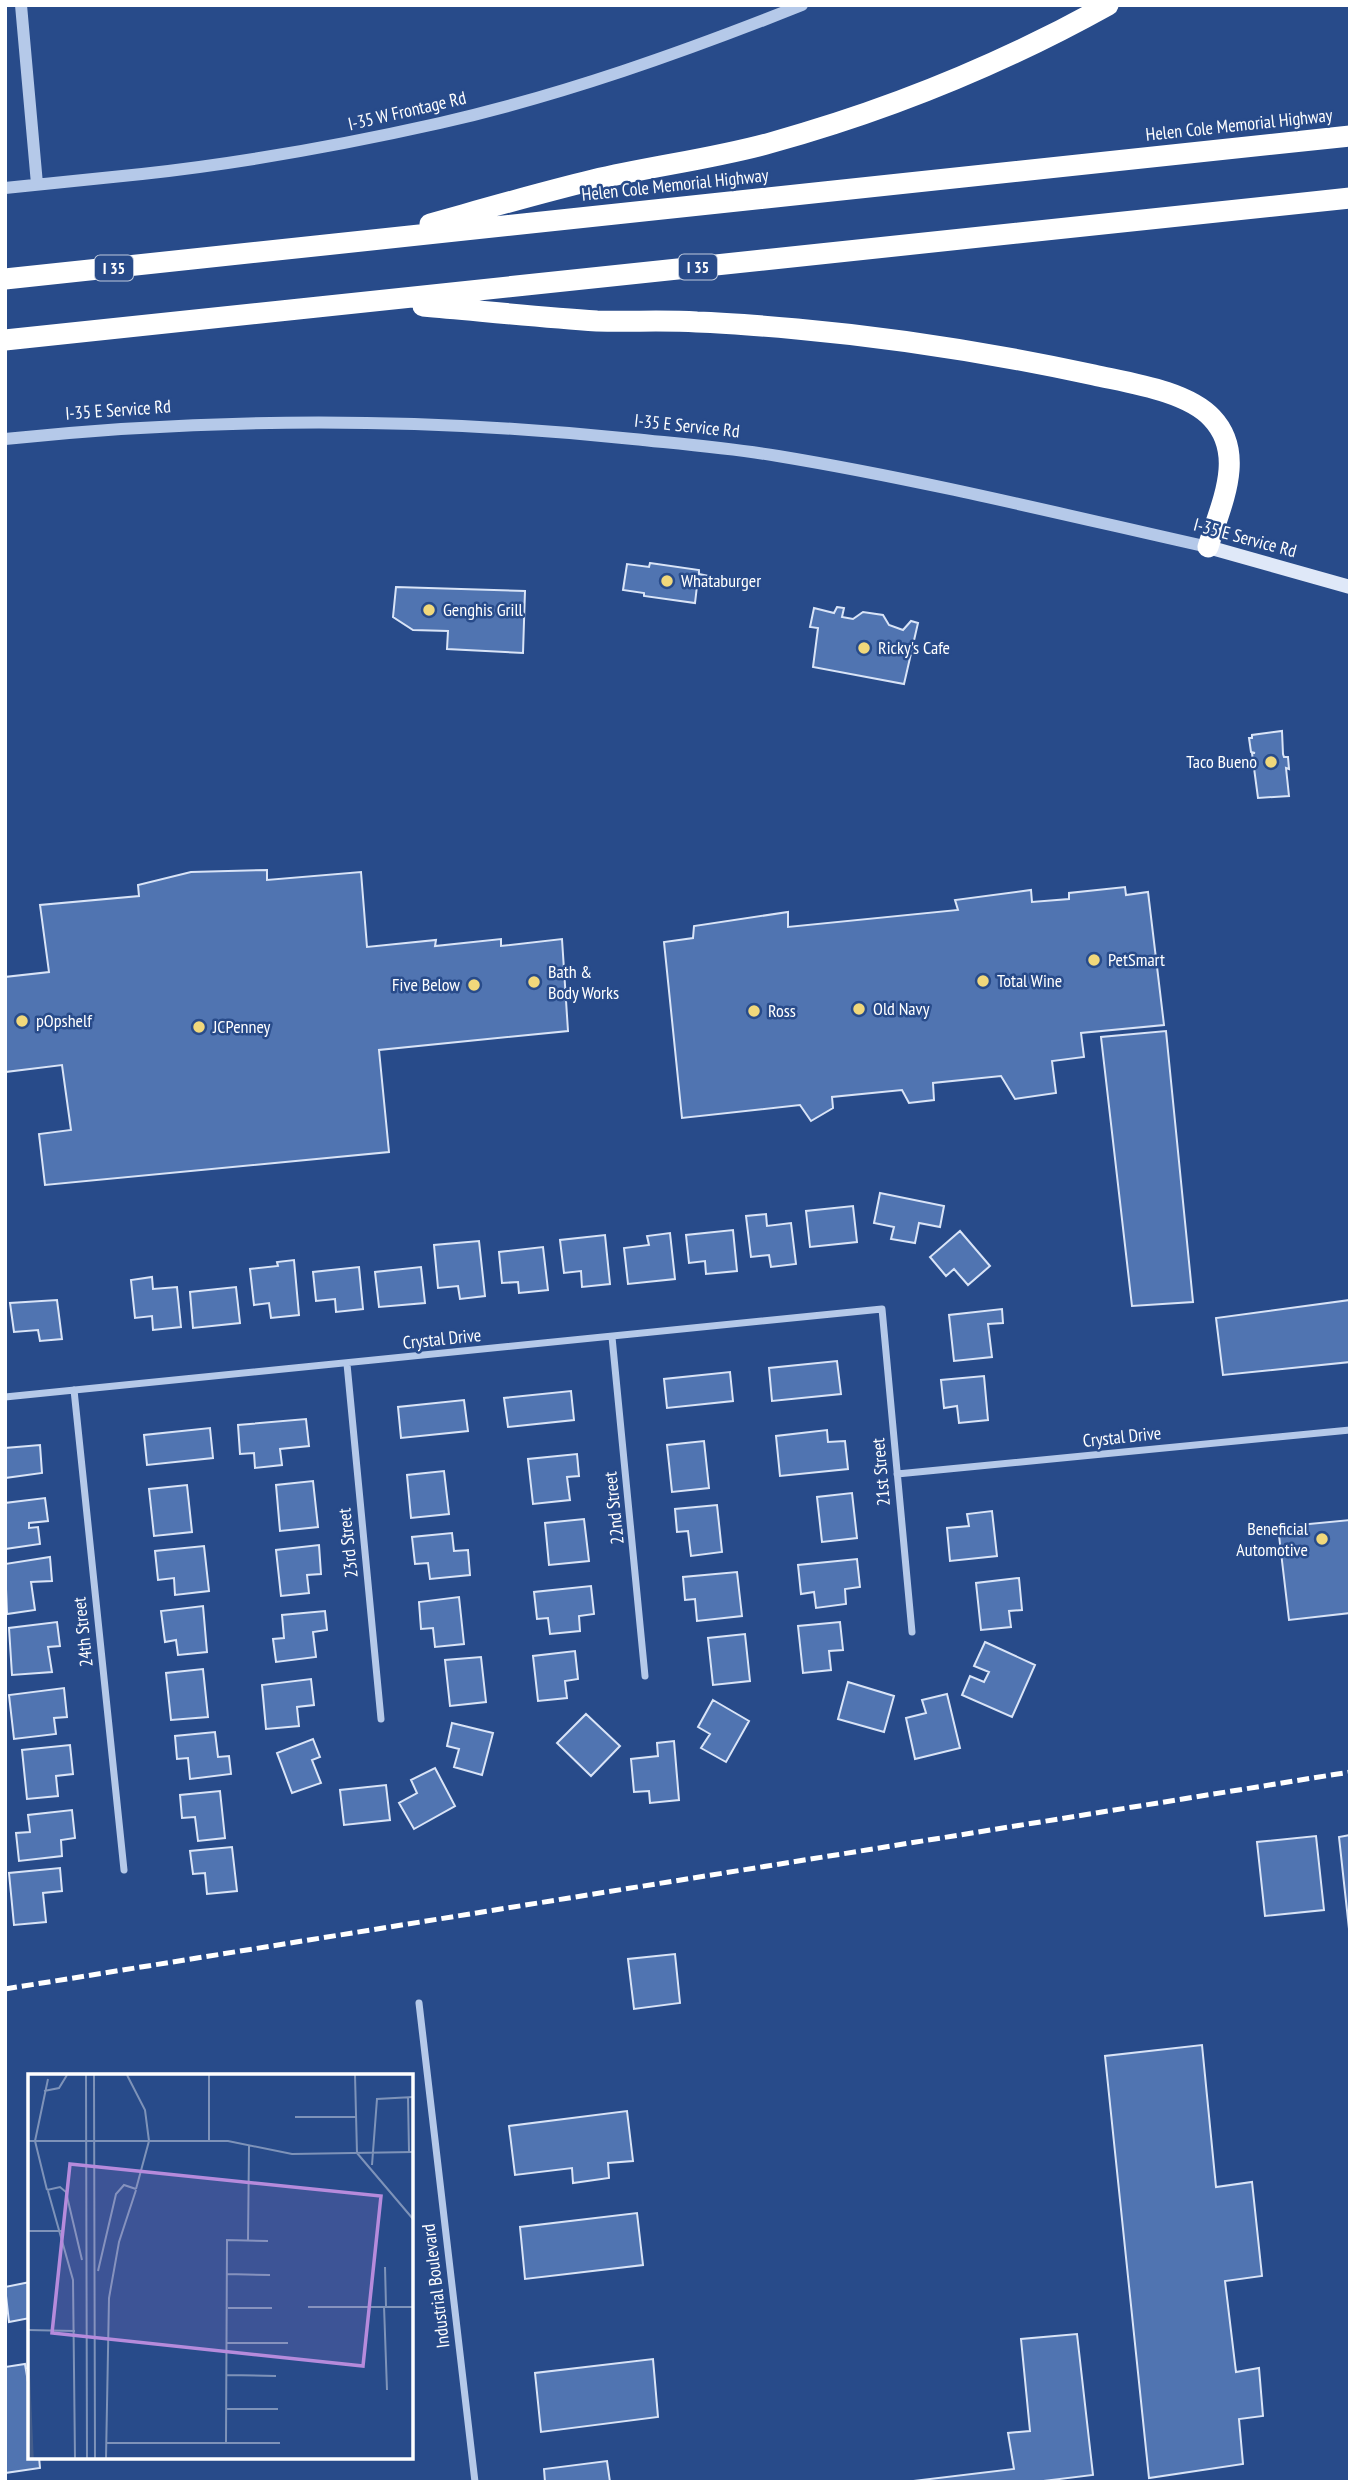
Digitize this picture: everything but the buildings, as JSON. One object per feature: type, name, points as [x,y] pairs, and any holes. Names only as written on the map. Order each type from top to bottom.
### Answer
[{"type":"highway","points":[[365,241],[595,180],[769,144],[861,115],[959,77],[1108,5]]},
{"type":"highway","name":"Helen Cole Memorial Highway","points":[[5,279],[1350,136]]},
{"type":"highway","name":"I 35","points":[[5,341],[1350,198]]},
{"type":"highway","points":[[372,302],[598,321],[696,322],[798,329],[930,343],[1044,364],[1153,389],[1199,407],[1212,418],[1229,446],[1229,476],[1208,547]]},
{"type":"main road","name":"I-35 E Service Rd","points":[[1208,547],[1350,587]]},
{"type":"street","points":[[21,5],[37,184]]},
{"type":"street","name":"I-35 W Frontage Rd","points":[[5,188],[144,174],[343,143],[442,122],[568,88],[697,46],[802,5]]},
{"type":"street","name":"I-35 E Service Rd","points":[[5,439],[139,427],[327,421],[474,425],[569,432],[776,455],[964,491],[1208,547]]},
{"type":"street","name":"Crystal Drive","points":[[5,1397],[882,1309]]},
{"type":"street","name":"21st Street","points":[[882,1309],[912,1632]]},
{"type":"street","name":"22nd Street","points":[[612,1337],[645,1676]]},
{"type":"street","name":"23rd Street","points":[[346,1364],[382,1719]]},
{"type":"street","name":"24th Street","points":[[74,1390],[124,1870]]},
{"type":"street","name":"Crystal Drive","points":[[897,1474],[1350,1430]]},
{"type":"street","name":"Industrial Boulevard","points":[[419,2003],[475,2482]]},
{"type":"railway","points":[[5,1989],[1350,1772]]},
{"type":"place","name":"Whataburger","points":[[667,581]]},
{"type":"place","name":"Genghis Grill","points":[[429,610]]},
{"type":"place","name":"Ricky's Cafe","points":[[864,648]]},
{"type":"place","name":"Taco Bueno","points":[[1271,762]]},
{"type":"place","name":"PetSmart","points":[[1094,960]]},
{"type":"place","name":"Total Wine","points":[[983,981]]},
{"type":"place","name":"Bath & Body Works","points":[[534,982]]},
{"type":"place","name":"Five Below","points":[[474,985]]},
{"type":"place","name":"Old Navy","points":[[859,1009]]},
{"type":"place","name":"Ross","points":[[754,1011]]},
{"type":"place","name":"pOpshelf","points":[[22,1021]]},
{"type":"place","name":"JCPenney","points":[[199,1027]]},
{"type":"place","name":"Beneficial Automotive","points":[[1322,1539]]}]
